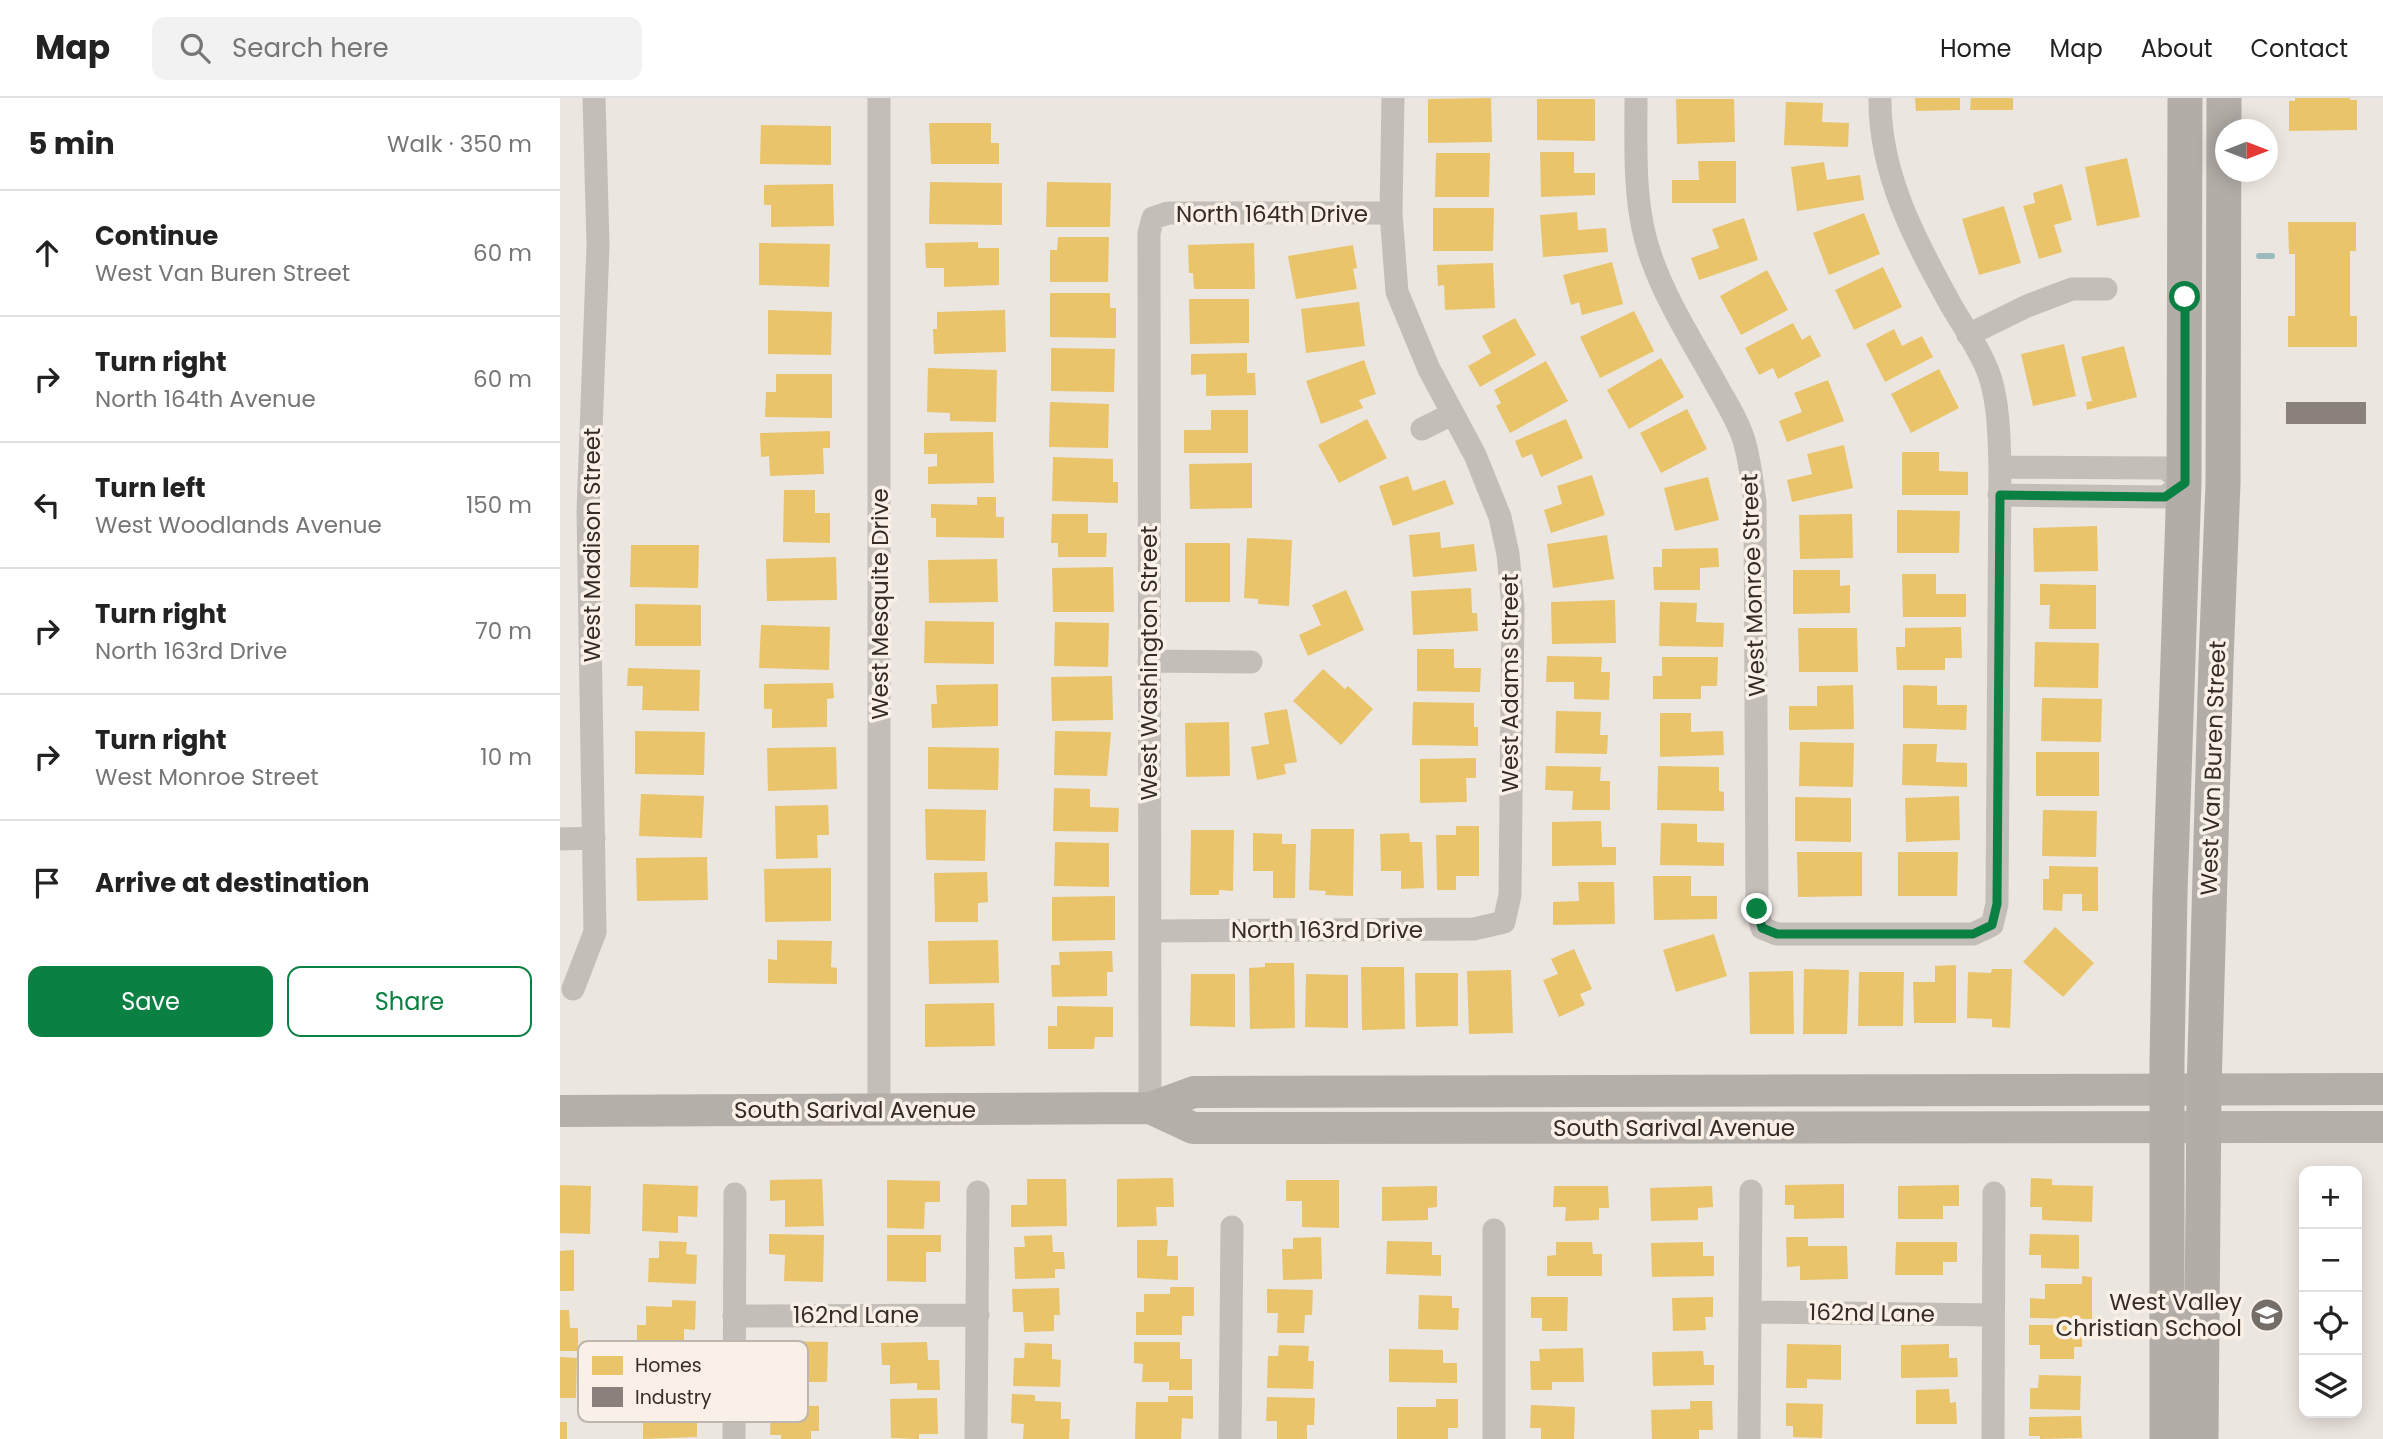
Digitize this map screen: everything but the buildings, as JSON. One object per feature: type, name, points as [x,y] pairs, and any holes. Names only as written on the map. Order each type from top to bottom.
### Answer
[{"type":"main road","name":"West Van Buren Street","points":[[2167,1439],[2170,894],[2185,483],[2185,98]]},
{"type":"main road","name":"West Van Buren Street","points":[[2201,1439],[2203,1126],[2223,483],[2224,98]]},
{"type":"main road","points":[[2185,483],[2223,483]]},
{"type":"main road","name":"South Sarival Avenue","points":[[560,1111],[1150,1108],[1194,1092],[2383,1090]]},
{"type":"main road","name":"South Sarival Avenue","points":[[1150,1108],[1193,1128],[2383,1127]]},
{"type":"street","name":"West Madison Street","points":[[573,989],[595,932],[588,511],[598,245],[594,98]]},
{"type":"street","name":"West Mesquite Drive","points":[[879,98],[879,1109]]},
{"type":"street","name":"West Adams Street","points":[[1393,98],[1391,213],[1397,292],[1429,369],[1475,455],[1500,517],[1508,554],[1513,607],[1510,895],[1504,922]]},
{"type":"street","name":"West Monroe Street","points":[[1636,98],[1635,166],[1641,220],[1650,255],[1663,289],[1745,442],[1752,477],[1755,515],[1757,909],[1762,928],[1777,934],[1973,934],[1992,925],[1997,904],[2000,495]]},
{"type":"street","points":[[1880,98],[1880,117],[1889,167],[1904,215],[1922,254],[1989,376],[1998,421],[2000,495],[2165,497],[2185,483],[2165,468],[2000,467]]},
{"type":"street","name":"North 164th Drive","points":[[1153,218],[1168,213],[1391,213]]},
{"type":"street","name":"West Washington Street","points":[[1150,1108],[1149,233],[1153,218]]},
{"type":"street","points":[[1968,335],[2027,306],[2071,289],[2106,289]]},
{"type":"street","points":[[1422,429],[1452,414]]},
{"type":"street","points":[[1149,661],[1251,662]]},
{"type":"street","points":[[560,839],[594,838]]},
{"type":"street","name":"North 163rd Drive","points":[[1150,931],[1474,929],[1504,922]]},
{"type":"street","points":[[1749,1439],[1751,1191]]},
{"type":"street","points":[[976,1439],[978,1192]]},
{"type":"street","points":[[1993,1439],[1994,1193]]},
{"type":"street","points":[[734,1341],[735,1194]]},
{"type":"street","points":[[1230,1439],[1232,1227]]},
{"type":"street","points":[[1494,1230],[1494,1439]]},
{"type":"street","name":"162nd Lane","points":[[1751,1312],[1993,1315]]},
{"type":"street","name":"162nd Lane","points":[[734,1316],[978,1315]]},
{"type":"waterway","points":[[2259,256],[2272,256]]},
{"type":"place","name":"West Valley Christian School","points":[[2267,1315]]},
{"type":"route","points":[[1757,909],[1762,928],[1777,934],[1973,934],[1992,925],[1997,904],[2000,495],[2155,498],[2165,497],[2185,483],[2185,297]]}]
